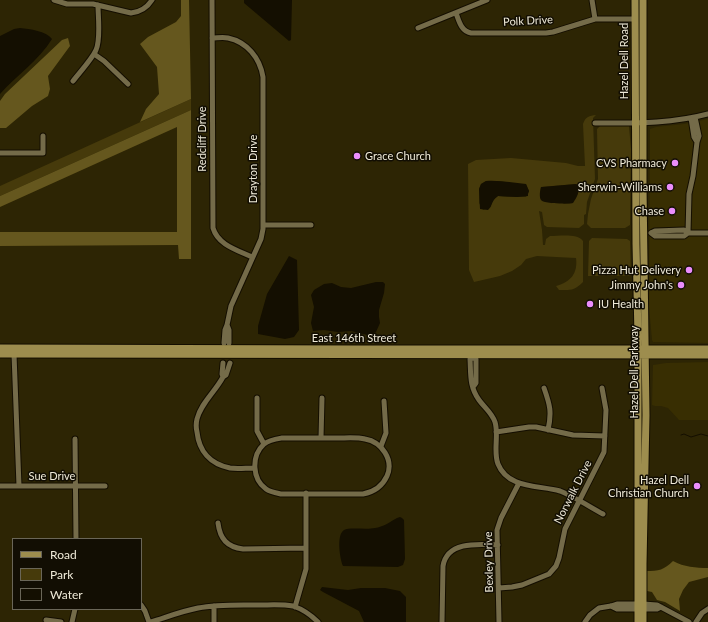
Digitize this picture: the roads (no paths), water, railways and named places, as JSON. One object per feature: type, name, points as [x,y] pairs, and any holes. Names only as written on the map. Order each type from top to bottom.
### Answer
[{"type":"main road","name":"Hazel Dell Road","points":[[635,0],[639,123]]},
{"type":"main road","name":"Hazel Dell Road","points":[[639,123],[643,0]]},
{"type":"main road","name":"Hazel Dell Parkway","points":[[638,622],[640,607],[641,352],[636,244],[639,123]]},
{"type":"main road","name":"East 146th Street","points":[[0,348],[473,354]]},
{"type":"main road","name":"East 146th Street","points":[[0,354],[473,354],[641,352],[708,348]]},
{"type":"main road","name":"East 146th Street","points":[[641,352],[708,356]]},
{"type":"main road","name":"Hazel Dell Parkway","points":[[640,607],[643,622]]},
{"type":"street","points":[[54,0],[67,4],[93,4],[136,13],[146,8],[152,0]]},
{"type":"street","name":"Redcliff Drive","points":[[212,0],[213,228],[216,235],[222,242],[252,257]]},
{"type":"street","points":[[418,28],[487,0]]},
{"type":"street","points":[[592,0],[595,20]]},
{"type":"street","points":[[73,80],[94,54],[98,44],[98,5]]},
{"type":"street","name":"Polk Drive","points":[[456,13],[463,29],[471,33],[546,33],[595,20],[635,19]]},
{"type":"street","name":"Drayton Drive","points":[[212,38],[230,39],[244,45],[255,56],[262,71],[263,77],[263,225],[261,239],[230,306],[225,330],[227,343]]},
{"type":"street","points":[[94,54],[104,61],[128,84]]},
{"type":"street","points":[[595,123],[672,121],[708,114]]},
{"type":"street","points":[[688,233],[689,194],[699,136],[693,118]]},
{"type":"street","points":[[0,153],[43,153],[43,136]]},
{"type":"street","points":[[263,225],[311,225]]},
{"type":"street","points":[[688,233],[684,230],[655,231],[651,233],[655,236],[684,236],[688,233],[708,233]]},
{"type":"street","points":[[14,354],[19,486]]},
{"type":"street","points":[[473,354],[476,359],[476,384],[473,387],[477,396],[495,421],[497,458],[499,466],[504,473],[519,483],[560,491],[603,514]]},
{"type":"street","points":[[223,362],[223,378]]},
{"type":"street","points":[[230,363],[226,375],[202,407],[197,420],[196,429],[198,441],[202,450],[208,457],[217,463],[231,468],[254,468]]},
{"type":"street","points":[[544,388],[551,409],[548,430]]},
{"type":"street","name":"Norwalk Drive","points":[[499,588],[522,585],[544,576],[556,566],[565,529],[604,455],[606,410],[602,388]]},
{"type":"street","points":[[257,398],[257,431],[264,444]]},
{"type":"street","points":[[321,438],[322,398]]},
{"type":"street","points":[[380,446],[386,433],[384,401]]},
{"type":"street","points":[[496,432],[536,427],[573,435],[604,436]]},
{"type":"street","points":[[282,438],[362,438],[370,440],[380,446],[386,455],[389,466],[383,483],[369,493],[281,494],[269,491],[258,480],[254,468],[257,454],[264,444],[272,440],[282,438]]},
{"type":"street","points":[[75,439],[76,538]]},
{"type":"street","name":"Bexley Drive","points":[[499,622],[497,530],[519,483]]},
{"type":"street","name":"Sue Drive","points":[[0,486],[105,486]]},
{"type":"street","points":[[295,607],[306,568],[306,493]]},
{"type":"street","points":[[218,523],[219,529],[227,544],[236,548],[306,548]]},
{"type":"street","points":[[442,622],[442,566],[449,553],[466,545],[498,545]]},
{"type":"street","points":[[142,606],[150,622],[184,611],[214,606],[280,605],[295,607],[310,614],[318,622]]},
{"type":"street","points":[[214,606],[214,622]]},
{"type":"street","points":[[586,622],[590,615],[596,610],[602,607],[611,606],[617,609],[640,607],[657,609],[661,607],[689,622]]},
{"type":"street","points":[[696,622],[702,613],[708,609]]},
{"type":"street","points":[[72,622],[75,610]]},
{"type":"street","points":[[46,620],[61,622]]},
{"type":"water","points":[[244,0],[292,0],[291,40],[289,41],[244,3]]},
{"type":"water","points":[[20,28],[42,32],[52,39],[41,54],[0,94],[0,36],[14,29]]},
{"type":"water","points":[[486,181],[526,184],[529,191],[528,196],[498,196],[488,210],[480,209],[479,189],[481,184]]},
{"type":"water","points":[[576,184],[579,188],[577,197],[573,203],[551,203],[540,199],[541,187]]},
{"type":"water","points":[[289,256],[297,260],[299,330],[294,337],[285,339],[258,334],[258,326],[267,294]]},
{"type":"water","points":[[376,282],[383,282],[385,284],[379,310],[380,323],[376,332],[367,335],[351,331],[313,331],[311,323],[314,307],[311,295],[314,290],[324,284],[332,283],[341,287],[351,288]]},
{"type":"water","points":[[400,517],[404,520],[405,559],[403,565],[398,567],[343,566],[339,542],[344,530],[372,529]]},
{"type":"water","points":[[322,587],[348,590],[361,588],[385,588],[400,591],[406,597],[406,622],[364,622],[359,611],[323,592],[320,590]]},
{"type":"waterway","points":[[681,435],[684,434],[691,437],[701,434],[708,436]]},
{"type":"place","name":"Grace Church","points":[[357,156]]},
{"type":"place","name":"CVS Pharmacy","points":[[675,163]]},
{"type":"place","name":"Sherwin-Williams","points":[[670,187]]},
{"type":"place","name":"Chase","points":[[672,211]]},
{"type":"place","name":"Pizza Hut Delivery","points":[[689,270]]},
{"type":"place","name":"Jimmy John's","points":[[681,285]]},
{"type":"place","name":"IU Health","points":[[590,304]]},
{"type":"place","name":"Hazel Dell Christian Church","points":[[697,486]]}]
